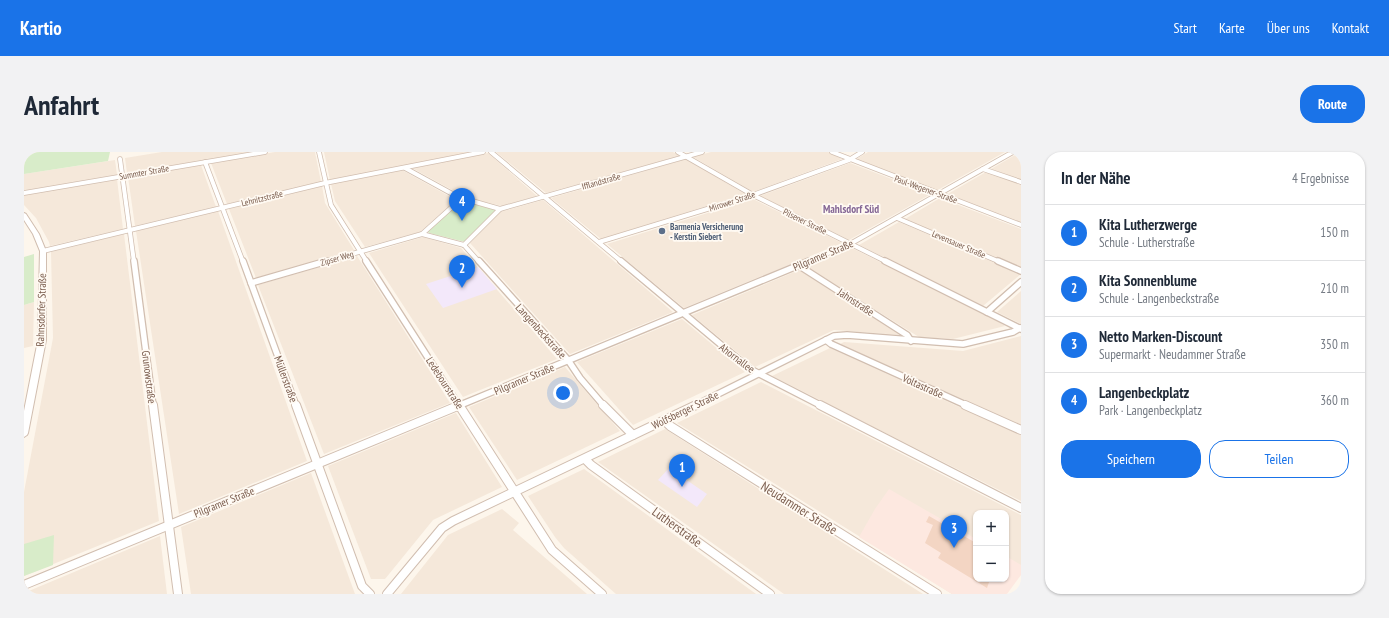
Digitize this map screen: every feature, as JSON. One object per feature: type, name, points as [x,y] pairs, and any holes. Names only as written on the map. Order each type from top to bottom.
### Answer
[{"type":"street","name":"Summter Straße","points":[[24,193],[264,152]]},
{"type":"street","name":"Ledebourstraße","points":[[319,152],[331,205],[360,251],[552,550],[602,594]]},
{"type":"street","name":"Lehnitzstraße","points":[[43,251],[325,183],[483,152]]},
{"type":"street","name":"Ahornallee","points":[[491,152],[739,361],[759,374],[1021,508]]},
{"type":"street","name":"Pilsener Straße","points":[[678,152],[753,195],[1021,329]]},
{"type":"street","name":"Ifflandstraße","points":[[500,209],[702,152]]},
{"type":"street","name":"Paul-Wegener-Straße","points":[[832,152],[849,160],[1021,225]]},
{"type":"street","name":"Mirower Straße","points":[[599,242],[753,195],[849,160],[862,152]]},
{"type":"street","name":"Pilgramer Straße","points":[[24,585],[850,244],[1013,152]]},
{"type":"street","name":"Grunowstraße","points":[[120,159],[178,594]]},
{"type":"street","name":"Müllerstraße","points":[[204,162],[251,282],[316,464],[362,586],[370,594]]},
{"type":"street","points":[[405,168],[462,198],[500,209],[464,245],[422,234]]},
{"type":"street","points":[[983,169],[1021,182]]},
{"type":"street","points":[[422,234],[462,198]]},
{"type":"street","name":"Rahnsdorfer Straße","points":[[24,215],[36,234],[43,251],[42,340],[24,433]]},
{"type":"street","name":"Levensauer Straße","points":[[897,218],[1021,271]]},
{"type":"street","name":"Zipser Weg","points":[[251,282],[422,234]]},
{"type":"street","name":"Langenbeckstraße","points":[[464,245],[568,360],[571,367],[582,381],[633,435]]},
{"type":"street","name":"Jahnstraße","points":[[798,265],[907,335],[911,341]]},
{"type":"street","points":[[987,312],[1021,282]]},
{"type":"street","name":"Wolfsberger Straße","points":[[387,594],[442,528],[453,521],[585,459],[834,336],[847,335],[963,344],[1021,329]]},
{"type":"street","name":"Voltastraße","points":[[826,340],[831,344],[1021,430]]},
{"type":"street","name":"Neudammer Straße","points":[[664,420],[670,426],[937,594]]},
{"type":"street","name":"Lutherstraße","points":[[585,459],[591,466],[770,594]]},
{"type":"shaded area","points":[[162,152],[253,152],[127,173],[125,158]]},
{"type":"shaded area","points":[[275,152],[315,152],[321,182],[227,204],[211,163]]},
{"type":"shaded area","points":[[324,152],[473,152],[330,180]]},
{"type":"shaded area","points":[[496,152],[673,152],[680,156],[546,193]]},
{"type":"shaded area","points":[[711,152],[828,152],[842,159],[753,192],[693,157]]},
{"type":"shaded area","points":[[868,152],[1005,152],[936,191],[855,160]]},
{"type":"shaded area","points":[[1021,152],[1021,180],[991,169],[1015,155]]},
{"type":"shaded area","points":[[488,153],[537,196],[502,206],[465,197],[412,168]]},
{"type":"shaded area","points":[[686,159],[745,194],[601,239],[551,198]]},
{"type":"shaded area","points":[[115,160],[117,175],[24,191],[24,174]]},
{"type":"shaded area","points":[[850,163],[931,194],[849,240],[760,196]]},
{"type":"shaded area","points":[[201,165],[216,207],[135,226],[128,177]]},
{"type":"shaded area","points":[[402,170],[456,200],[420,232],[365,247],[335,201],[331,184]]},
{"type":"shaded area","points":[[986,172],[1021,184],[1021,224],[946,195]]},
{"type":"shaded area","points":[[117,179],[123,229],[50,246],[36,218],[24,205],[24,195]]},
{"type":"shaded area","points":[[322,186],[325,203],[354,250],[256,278],[229,209]]},
{"type":"shaded area","points":[[940,198],[1021,229],[1021,268],[905,219]]},
{"type":"shaded area","points":[[753,199],[842,243],[684,308],[607,244]]},
{"type":"shaded area","points":[[543,200],[673,312],[570,354],[470,243],[500,212]]},
{"type":"shaded area","points":[[218,211],[307,461],[179,514],[136,231]]},
{"type":"shaded area","points":[[899,222],[1021,274],[983,306],[859,245]]},
{"type":"shaded area","points":[[124,234],[159,521],[24,576],[24,492],[53,338],[51,252]]},
{"type":"shaded area","points":[[423,237],[461,248],[557,359],[463,397],[369,253]]},
{"type":"shaded area","points":[[852,248],[996,320],[1005,326],[953,339],[919,337],[807,267]]},
{"type":"shaded area","points":[[357,256],[450,403],[324,454],[258,285]]},
{"type":"shaded area","points":[[478,267],[497,289],[443,308],[426,284]]},
{"type":"shaded area","points":[[799,270],[901,335],[834,330],[755,367],[692,315]]},
{"type":"shaded area","points":[[1021,291],[1021,324],[997,312]]},
{"type":"shaded area","points":[[34,302],[33,346],[24,348],[24,305]]},
{"type":"shaded area","points":[[682,319],[745,372],[633,425],[577,362]]},
{"type":"shaded area","points":[[1021,336],[1021,425],[840,344],[844,342],[963,351]]},
{"type":"shaded area","points":[[830,348],[1021,435],[1021,501],[772,376]]},
{"type":"shaded area","points":[[565,367],[620,431],[517,480],[469,407]]},
{"type":"shaded area","points":[[761,382],[1021,515],[1021,574],[1006,594],[952,594],[677,423]]},
{"type":"shaded area","points":[[456,413],[502,487],[433,520],[385,579],[371,579],[328,466]]},
{"type":"shaded area","points":[[665,429],[923,594],[784,594],[598,462]]},
{"type":"shaded area","points":[[669,468],[707,494],[697,507],[658,480]]},
{"type":"shaded area","points":[[584,469],[756,594],[616,594],[564,548],[528,496]]},
{"type":"shaded area","points":[[311,473],[355,594],[191,594],[181,527]]},
{"type":"shaded area","points":[[889,489],[973,537],[973,582],[1009,582],[1009,558],[1021,565],[1021,575],[1007,594],[952,594],[859,537],[875,509]]},
{"type":"shaded area","points":[[502,509],[519,523],[513,530],[587,594],[401,594],[448,535]]},
{"type":"shaded area","points":[[160,536],[167,594],[24,594],[24,593]]},
{"type":"green space","points":[[24,152],[110,152],[108,161],[24,174]]},
{"type":"green space","points":[[462,200],[497,209],[465,242],[429,233],[427,231]]},
{"type":"green space","points":[[34,254],[34,302],[24,305],[24,257]]},
{"type":"green space","points":[[54,535],[53,565],[24,576],[24,544]]},
{"type":"building","points":[[929,516],[973,541],[973,579],[938,558],[941,553],[925,543],[933,525],[926,522]]},
{"type":"building","points":[[977,582],[989,582],[987,588]]},
{"type":"place","name":"Langenbeckplatz","points":[[462,221]]},
{"type":"place","name":"Barmenia Versicherung - Kerstin Siebert","points":[[662,231]]},
{"type":"place","name":"Kita Sonnenblume","points":[[462,288]]},
{"type":"place","name":"Kita Lutherzwerge","points":[[682,487]]},
{"type":"place","name":"Netto Marken-Discount","points":[[954,548]]},
{"type":"district","name":"Mahlsdorf Süd","points":[[851,209]]}]
